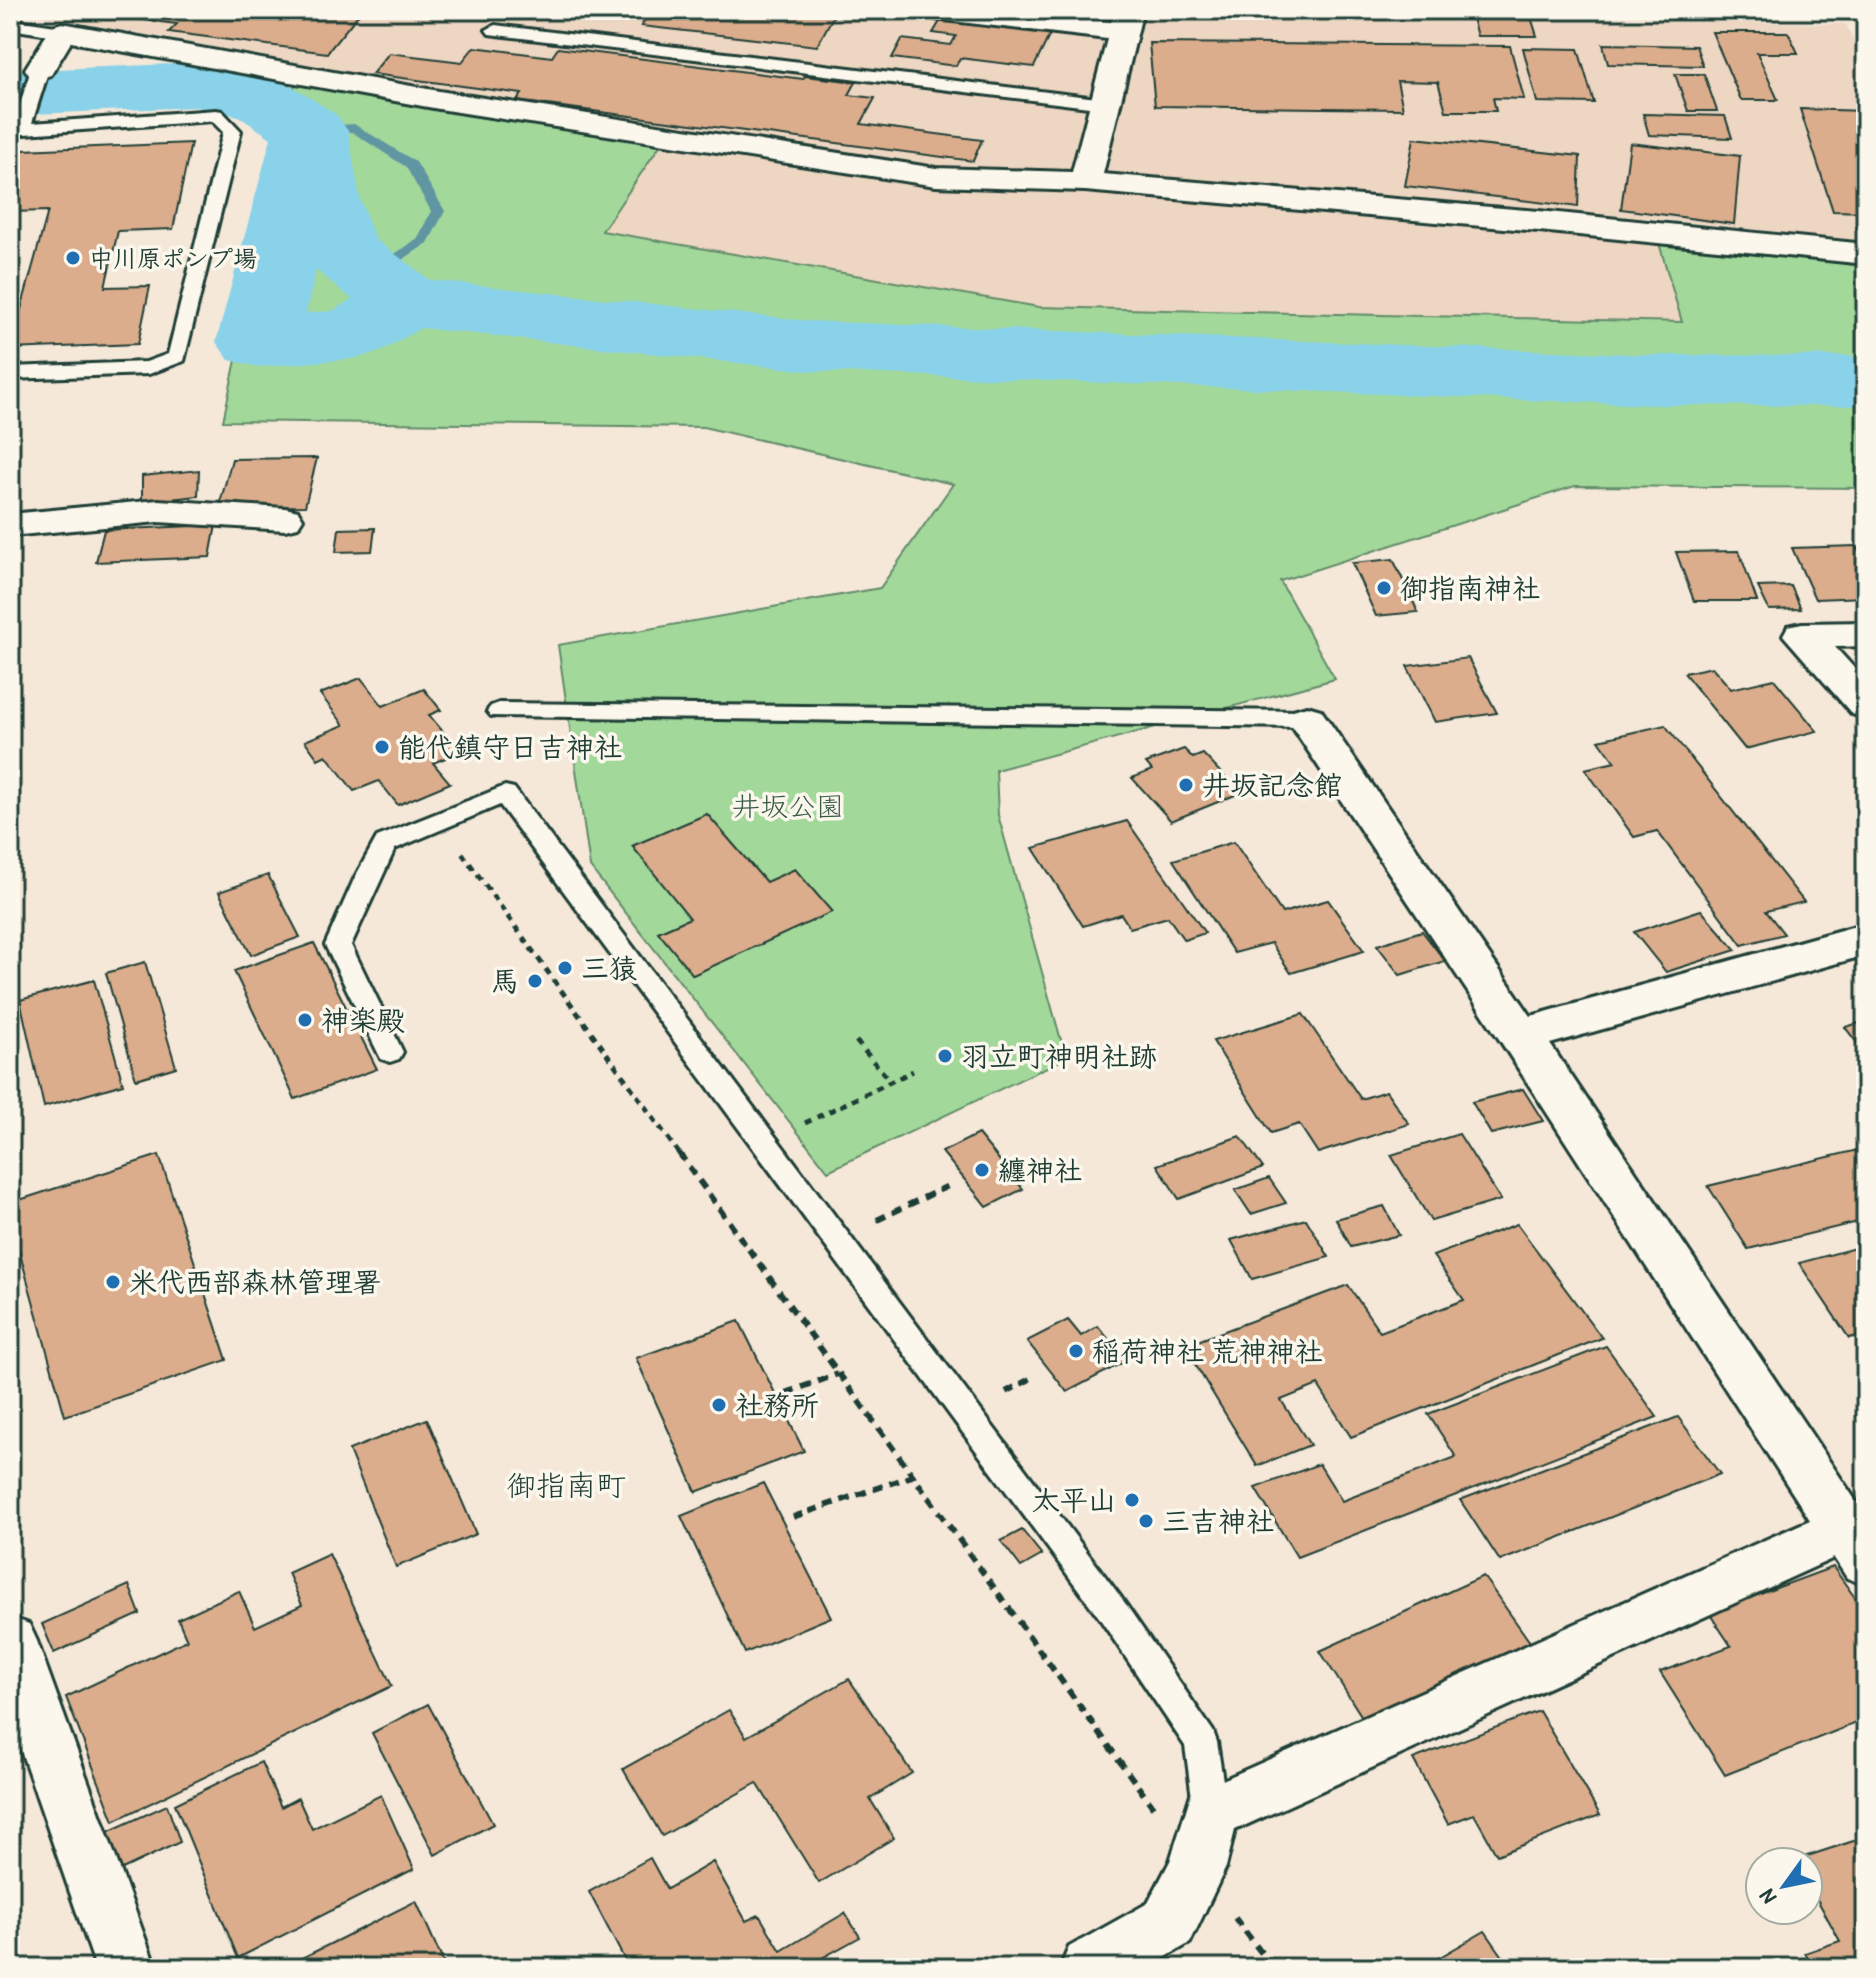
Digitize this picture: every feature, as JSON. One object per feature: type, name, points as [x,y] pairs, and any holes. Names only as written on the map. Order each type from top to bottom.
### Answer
[{"type":"street","points":[[935,10],[1126,21],[1085,182]]},
{"type":"street","points":[[40,69],[62,32],[439,100],[936,177],[1085,182],[1866,254]]},
{"type":"street","points":[[10,525],[158,511],[285,519]]},
{"type":"street","points":[[1866,634],[1802,635],[1866,705]]},
{"type":"street","points":[[1090,1968],[1169,1923],[1197,1867],[1211,1813],[1855,1546],[1521,1036],[1307,719]]},
{"type":"street","points":[[1521,1036],[1866,939]]},
{"type":"street","points":[[10,1641],[126,1968]]},
{"type":"lane","points":[[10,24],[62,32]]},
{"type":"lane","points":[[495,30],[1105,104]]},
{"type":"lane","points":[[10,373],[149,368],[177,357],[232,131],[216,115],[18,125],[40,69]]},
{"type":"lane","points":[[499,711],[1307,719]]},
{"type":"lane","points":[[390,1052],[338,945],[367,877],[386,843],[505,794],[1109,1606],[1201,1742],[1211,1813]]},
{"type":"path","points":[[439,821],[912,1476],[1273,1968]]},
{"type":"path","points":[[856,1041],[891,1082]]},
{"type":"path","points":[[765,1143],[913,1071]]},
{"type":"path","points":[[837,1240],[948,1186]]},
{"type":"path","points":[[786,1393],[838,1374]]},
{"type":"path","points":[[793,1517],[912,1476]]},
{"type":"shaded area","points":[[10,10],[1565,10],[1585,20],[1846,24],[1866,71],[1866,242],[1642,217],[1659,243],[1683,322],[1039,307],[601,231],[664,138]]},
{"type":"green space","name":"井坂公園","points":[[297,74],[665,138],[602,231],[1039,307],[1682,322],[1659,243],[1866,266],[1866,488],[1575,486],[1280,581],[1335,679],[996,770],[998,815],[1066,1058],[828,1171],[590,867],[558,645],[880,588],[953,484],[703,427],[223,421]]},
{"type":"building","points":[[88,10],[362,10],[327,53],[169,32],[177,24],[85,13]]},
{"type":"building","points":[[651,10],[836,11],[817,46],[641,26]]},
{"type":"building","points":[[1470,11],[1529,11],[1537,36],[1477,36]]},
{"type":"building","points":[[942,18],[1051,32],[1034,67],[960,58],[956,66],[892,58],[902,39],[951,45],[956,36],[933,33]]},
{"type":"building","points":[[1712,32],[1788,32],[1798,53],[1757,53],[1778,100],[1741,100]]},
{"type":"building","points":[[1149,43],[1510,46],[1524,99],[1493,98],[1496,111],[1446,111],[1438,82],[1397,81],[1403,109],[1155,106]]},
{"type":"building","points":[[1603,44],[1696,46],[1703,66],[1608,64]]},
{"type":"building","points":[[474,47],[552,57],[558,48],[803,79],[805,76],[856,82],[849,95],[875,98],[861,124],[982,140],[973,161],[517,101],[522,94],[372,74],[389,53],[462,62]]},
{"type":"building","points":[[1523,48],[1578,49],[1594,103],[1537,102]]},
{"type":"building","points":[[1675,74],[1704,74],[1717,111],[1688,111]]},
{"type":"building","points":[[1800,109],[1866,111],[1866,212],[1833,211]]},
{"type":"building","points":[[1643,114],[1725,116],[1732,138],[1649,135]]},
{"type":"building","points":[[1414,138],[1580,156],[1578,207],[1405,186]]},
{"type":"building","name":"中川原ポンプ場","points":[[191,143],[173,229],[118,231],[105,287],[150,286],[138,344],[10,349],[48,211],[10,212],[10,190],[22,150]]},
{"type":"building","points":[[1630,143],[1740,156],[1734,224],[1621,209]]},
{"type":"building","points":[[317,458],[305,506],[219,507],[232,459]]},
{"type":"building","points":[[199,470],[198,496],[142,502],[142,476]]},
{"type":"building","points":[[216,525],[210,557],[96,562],[104,530]]},
{"type":"building","points":[[375,528],[372,551],[336,552],[339,529]]},
{"type":"building","points":[[1856,546],[1866,566],[1866,597],[1815,599],[1792,548]]},
{"type":"building","points":[[1739,551],[1757,601],[1694,601],[1676,552]]},
{"type":"building","name":"御指南神社","points":[[1393,559],[1418,612],[1376,616],[1352,563]]},
{"type":"building","points":[[1791,586],[1801,609],[1769,610],[1758,587]]},
{"type":"building","points":[[1468,658],[1497,713],[1435,722],[1407,666]]},
{"type":"building","points":[[1712,667],[1731,689],[1774,679],[1817,731],[1745,749],[1684,673]]},
{"type":"building","name":"能代鎮守日吉神社","points":[[361,678],[383,706],[424,689],[441,710],[429,715],[460,752],[433,763],[450,783],[398,805],[379,781],[354,791],[326,755],[318,759],[305,741],[344,725],[320,694]]},
{"type":"building","points":[[1665,725],[1804,902],[1766,911],[1784,934],[1742,945],[1657,831],[1634,837],[1585,769],[1615,762],[1599,740]]},
{"type":"building","name":"井坂記念館","points":[[1184,749],[1193,758],[1203,754],[1240,793],[1171,821],[1132,778],[1152,770],[1146,763]]},
{"type":"building","points":[[707,814],[766,882],[795,869],[832,912],[693,975],[658,932],[690,918],[632,846]]},
{"type":"building","points":[[1127,821],[1205,933],[1184,940],[1168,917],[1130,928],[1121,914],[1083,926],[1033,848]]},
{"type":"building","points":[[1234,842],[1282,913],[1328,900],[1364,951],[1291,973],[1271,943],[1234,953],[1173,860]]},
{"type":"building","points":[[268,875],[300,937],[251,955],[219,892]]},
{"type":"building","points":[[1701,910],[1736,950],[1666,972],[1634,932]]},
{"type":"building","points":[[1422,931],[1445,961],[1400,975],[1377,945]]},
{"type":"building","name":"神楽殿","points":[[314,943],[377,1069],[295,1099],[234,971]]},
{"type":"building","points":[[145,962],[176,1067],[136,1079],[106,973]]},
{"type":"building","points":[[94,980],[123,1084],[44,1107],[20,1000]]},
{"type":"building","points":[[1303,1014],[1361,1099],[1386,1091],[1409,1124],[1318,1153],[1299,1124],[1271,1133],[1213,1041]]},
{"type":"building","points":[[1866,1021],[1866,1055],[1845,1027]]},
{"type":"building","points":[[1523,1089],[1543,1121],[1491,1134],[1472,1102]]},
{"type":"building","name":"纏神社","points":[[978,1134],[1023,1189],[987,1207],[942,1152]]},
{"type":"building","points":[[1459,1134],[1501,1200],[1431,1221],[1391,1155]]},
{"type":"building","points":[[1240,1136],[1263,1168],[1179,1199],[1157,1165]]},
{"type":"building","points":[[1866,1148],[1866,1220],[1748,1249],[1708,1186]]},
{"type":"building","name":"米代西部森林管理署","points":[[159,1155],[227,1360],[65,1416],[10,1218],[10,1203]]},
{"type":"building","points":[[1269,1178],[1286,1203],[1251,1214],[1235,1190]]},
{"type":"building","points":[[1384,1206],[1399,1235],[1351,1247],[1336,1219]]},
{"type":"building","points":[[1306,1219],[1329,1257],[1252,1279],[1231,1240]]},
{"type":"building","points":[[1517,1224],[1602,1338],[1351,1437],[1318,1385],[1281,1400],[1310,1445],[1257,1466],[1184,1346],[1348,1285],[1380,1332],[1464,1300],[1433,1256]]},
{"type":"building","points":[[1866,1245],[1866,1334],[1849,1338],[1799,1263]]},
{"type":"building","name":"稲荷神社 荒神神社","points":[[1068,1320],[1081,1336],[1098,1326],[1126,1361],[1067,1392],[1027,1341]]},
{"type":"building","name":"社務所","points":[[739,1321],[804,1451],[696,1492],[636,1358]]},
{"type":"building","points":[[1606,1346],[1657,1417],[1297,1557],[1255,1488],[1319,1464],[1342,1501],[1456,1457],[1428,1414]]},
{"type":"building","points":[[1678,1417],[1720,1474],[1500,1561],[1460,1500]]},
{"type":"building","points":[[427,1419],[476,1534],[396,1567],[349,1450]]},
{"type":"building","points":[[763,1483],[831,1617],[745,1653],[681,1516]]},
{"type":"building","points":[[1022,1530],[1042,1555],[1021,1567],[1001,1541]]},
{"type":"building","points":[[329,1554],[392,1686],[114,1821],[66,1697],[187,1640],[178,1619],[239,1591],[255,1627],[302,1605],[288,1573]]},
{"type":"building","points":[[1833,1567],[1866,1613],[1866,1719],[1725,1775],[1660,1672],[1731,1646],[1709,1613]]},
{"type":"building","points":[[1483,1576],[1535,1649],[1369,1728],[1320,1651]]},
{"type":"building","points":[[129,1585],[140,1614],[54,1653],[42,1624]]},
{"type":"building","points":[[849,1679],[912,1773],[870,1799],[894,1838],[819,1883],[757,1783],[662,1836],[623,1769],[729,1710],[746,1737]]},
{"type":"building","points":[[428,1704],[493,1824],[435,1855],[372,1733]]},
{"type":"building","points":[[1539,1711],[1600,1815],[1497,1855],[1474,1814],[1448,1824],[1413,1759]]},
{"type":"building","points":[[261,1762],[281,1807],[298,1798],[312,1829],[381,1795],[414,1869],[238,1958],[175,1804]]},
{"type":"building","points":[[167,1805],[180,1842],[118,1871],[105,1833]]},
{"type":"building","points":[[1866,1837],[1866,1968],[1814,1968],[1805,1953],[1840,1941],[1824,1912],[1824,1851]]},
{"type":"building","points":[[650,1858],[667,1889],[713,1862],[746,1921],[759,1915],[781,1951],[845,1913],[860,1937],[815,1962],[818,1968],[629,1968],[589,1892]]},
{"type":"building","points":[[416,1901],[446,1968],[282,1968]]},
{"type":"building","points":[[1485,1931],[1511,1968],[1431,1968],[1428,1964]]},
{"type":"waterway","points":[[10,93],[197,85],[263,100],[310,131],[321,199],[340,250],[407,302]]},
{"type":"waterway","points":[[310,131],[354,128],[411,165],[438,211],[423,240],[373,275]]},
{"type":"waterway","points":[[308,139],[258,342],[351,334],[407,302]]},
{"type":"waterway","points":[[407,302],[809,346],[1653,380],[1866,381]]},
{"type":"place","name":"中川原ポンプ場","points":[[73,258]]},
{"type":"place","name":"御指南神社","points":[[1384,588]]},
{"type":"place","name":"能代鎮守日吉神社","points":[[382,747]]},
{"type":"place","name":"井坂記念館","points":[[1186,785]]},
{"type":"place","name":"三猿","points":[[565,968]]},
{"type":"place","name":"馬","points":[[535,981]]},
{"type":"place","name":"神楽殿","points":[[305,1020]]},
{"type":"place","name":"羽立町神明社跡","points":[[945,1056]]},
{"type":"place","name":"纏神社","points":[[982,1170]]},
{"type":"place","name":"米代西部森林管理署","points":[[113,1282]]},
{"type":"place","name":"稲荷神社 荒神神社","points":[[1076,1351]]},
{"type":"place","name":"社務所","points":[[719,1405]]},
{"type":"place","name":"太平山","points":[[1132,1500]]},
{"type":"place","name":"三吉神社","points":[[1146,1521]]},
{"type":"district","name":"御指南町","points":[[566,1485]]}]
